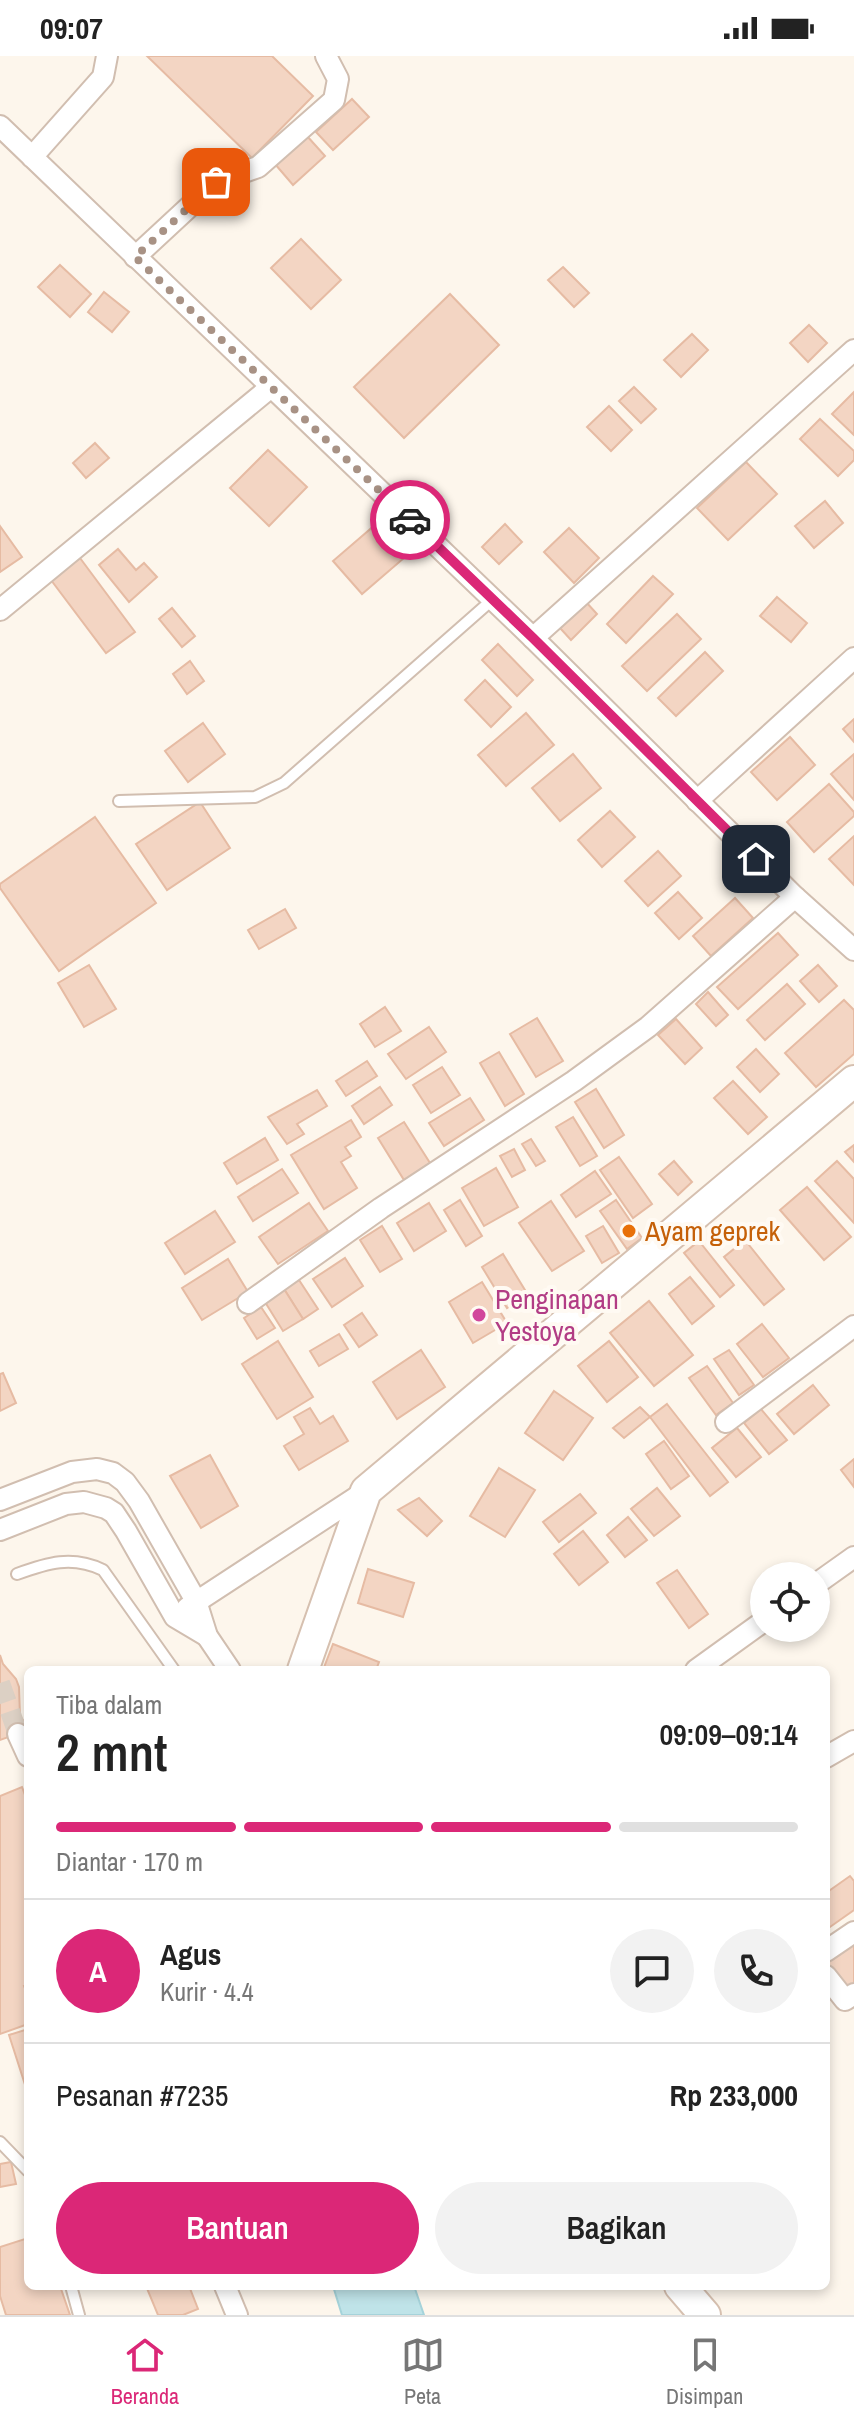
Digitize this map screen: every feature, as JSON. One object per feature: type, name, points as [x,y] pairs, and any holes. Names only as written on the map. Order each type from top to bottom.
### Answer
[{"type":"street","points":[[32,157],[103,77],[107,56]]},
{"type":"street","points":[[135,257],[216,182],[258,167],[334,100],[338,79],[326,56]]},
{"type":"street","points":[[0,126],[533,638],[795,897],[854,950]]},
{"type":"street","points":[[533,638],[854,350]]},
{"type":"street","points":[[0,610],[271,387]]},
{"type":"street","points":[[697,801],[854,658]]},
{"type":"street","points":[[248,1303],[381,1208],[574,1081],[648,1027],[795,897]]},
{"type":"street","points":[[175,1617],[366,1491],[854,1081]]},
{"type":"street","points":[[726,1422],[854,1326]]},
{"type":"street","points":[[0,1500],[72,1472],[97,1469],[113,1473],[125,1482],[139,1501],[196,1601],[207,1636],[227,1666]]},
{"type":"street","points":[[304,1666],[366,1491]]},
{"type":"street","points":[[0,1530],[66,1504],[84,1502],[106,1508],[114,1513],[126,1531],[175,1617],[207,1636]]},
{"type":"street","points":[[830,1574],[854,1557]]},
{"type":"street","points":[[702,1666],[750,1631]]},
{"type":"street","points":[[18,1734],[24,1747]]},
{"type":"street","points":[[830,1755],[854,1741]]},
{"type":"street","points":[[830,1948],[854,1932]]},
{"type":"street","points":[[830,1980],[851,2002]]},
{"type":"street","points":[[227,2290],[237,2315]]},
{"type":"street","points":[[683,2290],[705,2315]]},
{"type":"lane","points":[[119,801],[234,799],[255,797],[272,790],[284,783],[492,600]]},
{"type":"lane","points":[[17,1574],[46,1563],[71,1560],[103,1570],[171,1666]]},
{"type":"lane","points":[[0,2142],[24,2167]]},
{"type":"lane","points":[[72,2290],[79,2315]]},
{"type":"water","points":[[334,2290],[415,2290],[424,2315],[342,2315]]},
{"type":"building","points":[[147,56],[272,56],[313,96],[252,158]]},
{"type":"building","points":[[352,99],[369,117],[333,150],[316,132]]},
{"type":"building","points":[[307,136],[325,156],[293,185],[275,164]]},
{"type":"building","points":[[301,239],[341,280],[311,309],[271,268]]},
{"type":"building","points":[[60,265],[91,294],[70,317],[38,287]]},
{"type":"building","points":[[563,267],[589,293],[574,307],[548,280]]},
{"type":"building","points":[[104,292],[129,312],[112,332],[88,312]]},
{"type":"building","points":[[450,294],[499,345],[404,438],[354,387]]},
{"type":"building","points":[[809,325],[827,343],[808,362],[790,343]]},
{"type":"building","points":[[692,334],[708,350],[681,377],[664,360]]},
{"type":"building","points":[[634,387],[656,409],[641,423],[619,401]]},
{"type":"building","points":[[854,392],[854,435],[832,414]]},
{"type":"building","points":[[609,406],[632,430],[611,451],[587,427]]},
{"type":"building","points":[[820,419],[854,451],[854,460],[838,476],[800,439]]},
{"type":"building","points":[[95,443],[109,458],[86,478],[73,463]]},
{"type":"building","points":[[268,450],[307,487],[269,526],[230,488]]},
{"type":"building","points":[[746,462],[777,494],[728,540],[697,508]]},
{"type":"building","points":[[825,501],[843,523],[814,548],[795,526]]},
{"type":"building","points":[[505,524],[522,542],[499,564],[482,547]]},
{"type":"building","points":[[375,525],[404,558],[362,594],[333,561]]},
{"type":"building","points":[[0,526],[22,557],[0,572]]},
{"type":"building","points":[[569,528],[599,558],[574,583],[544,552]]},
{"type":"building","points":[[118,549],[136,570],[144,563],[157,577],[129,602],[99,565]]},
{"type":"building","points":[[80,558],[135,632],[106,653],[51,580]]},
{"type":"building","points":[[653,576],[673,594],[626,643],[607,624]]},
{"type":"building","points":[[777,597],[807,623],[791,642],[760,616]]},
{"type":"building","points":[[586,602],[597,614],[571,640],[560,628]]},
{"type":"building","points":[[172,608],[195,636],[182,647],[159,619]]},
{"type":"building","points":[[677,614],[701,639],[647,691],[622,666]]},
{"type":"building","points":[[498,644],[533,680],[517,696],[482,660]]},
{"type":"building","points":[[705,652],[723,671],[676,716],[658,698]]},
{"type":"building","points":[[190,661],[204,681],[187,694],[173,674]]},
{"type":"building","points":[[485,680],[511,707],[491,727],[465,700]]},
{"type":"building","points":[[526,713],[554,745],[506,786],[478,755]]},
{"type":"building","points":[[854,719],[854,742],[843,729]]},
{"type":"building","points":[[203,723],[225,754],[188,782],[165,751]]},
{"type":"building","points":[[790,737],[815,765],[777,800],[751,772]]},
{"type":"building","points":[[573,754],[601,788],[560,821],[532,788]]},
{"type":"building","points":[[854,754],[854,800],[831,774]]},
{"type":"building","points":[[829,784],[854,812],[854,816],[814,852],[787,822]]},
{"type":"building","points":[[200,802],[230,848],[167,890],[136,844]]},
{"type":"building","points":[[610,811],[635,837],[602,867],[578,840]]},
{"type":"building","points":[[95,817],[156,903],[59,971],[0,884]]},
{"type":"building","points":[[854,836],[854,885],[829,859]]},
{"type":"building","points":[[658,851],[681,876],[648,906],[625,881]]},
{"type":"building","points":[[678,892],[702,918],[679,939],[655,913]]},
{"type":"building","points":[[735,898],[753,918],[711,956],[693,936]]},
{"type":"building","points":[[285,909],[296,928],[259,949],[248,930]]},
{"type":"building","points":[[778,933],[798,955],[738,1009],[717,987]]},
{"type":"building","points":[[89,965],[116,1009],[84,1027],[58,983]]},
{"type":"building","points":[[818,965],[837,986],[819,1002],[800,981]]},
{"type":"building","points":[[787,984],[805,1004],[765,1040],[747,1020]]},
{"type":"building","points":[[708,992],[728,1015],[716,1026],[696,1004]]},
{"type":"building","points":[[844,1000],[854,1010],[854,1054],[816,1087],[785,1053]]},
{"type":"building","points":[[385,1007],[401,1031],[375,1047],[360,1024]]},
{"type":"building","points":[[537,1018],[563,1061],[536,1077],[510,1034]]},
{"type":"building","points":[[676,1019],[702,1048],[685,1064],[658,1035]]},
{"type":"building","points":[[429,1027],[446,1052],[406,1079],[388,1054]]},
{"type":"building","points":[[756,1049],[779,1074],[760,1092],[737,1067]]},
{"type":"building","points":[[499,1052],[524,1094],[505,1106],[480,1063]]},
{"type":"building","points":[[367,1061],[377,1076],[346,1096],[336,1081]]},
{"type":"building","points":[[442,1067],[460,1095],[431,1113],[413,1085]]},
{"type":"building","points":[[733,1081],[767,1117],[748,1134],[714,1098]]},
{"type":"building","points":[[380,1087],[392,1105],[364,1124],[352,1106]]},
{"type":"building","points":[[596,1089],[624,1135],[604,1148],[575,1102]]},
{"type":"building","points":[[317,1090],[327,1106],[297,1124],[304,1134],[287,1144],[268,1117]]},
{"type":"building","points":[[470,1098],[484,1120],[444,1146],[429,1123]]},
{"type":"building","points":[[573,1117],[597,1156],[580,1166],[556,1127]]},
{"type":"building","points":[[351,1120],[361,1137],[345,1147],[351,1156],[341,1162],[357,1188],[324,1209],[291,1155]]},
{"type":"building","points":[[404,1122],[430,1163],[404,1180],[378,1138]]},
{"type":"building","points":[[265,1138],[278,1160],[237,1184],[224,1163]]},
{"type":"building","points":[[531,1139],[545,1161],[536,1166],[522,1144]]},
{"type":"building","points":[[854,1145],[854,1162],[845,1152]]},
{"type":"building","points":[[514,1149],[525,1170],[512,1177],[500,1156]]},
{"type":"building","points":[[619,1157],[652,1204],[633,1218],[600,1170]]},
{"type":"building","points":[[674,1161],[692,1182],[678,1195],[659,1174]]},
{"type":"building","points":[[837,1161],[854,1179],[854,1223],[815,1181]]},
{"type":"building","points":[[496,1168],[518,1207],[484,1226],[462,1188]]},
{"type":"building","points":[[282,1169],[298,1193],[253,1221],[238,1197]]},
{"type":"building","points":[[595,1171],[611,1194],[576,1217],[561,1195]]},
{"type":"building","points":[[807,1187],[851,1237],[824,1260],[780,1210]]},
{"type":"building","points":[[460,1200],[482,1236],[466,1246],[444,1210]]},
{"type":"building","points":[[616,1200],[642,1238],[627,1249],[600,1211]]},
{"type":"building","points":[[551,1201],[584,1251],[552,1271],[519,1223]]},
{"type":"building","points":[[309,1203],[328,1231],[278,1264],[259,1237]]},
{"type":"building","points":[[429,1203],[446,1231],[414,1251],[397,1223]]},
{"type":"building","points":[[215,1211],[235,1242],[185,1274],[165,1243]]},
{"type":"building","points":[[382,1226],[402,1259],[380,1272],[360,1240]]},
{"type":"building","points":[[603,1226],[619,1253],[602,1263],[586,1236]]},
{"type":"building","points":[[745,1240],[784,1289],[764,1305],[724,1257]]},
{"type":"building","points":[[699,1241],[734,1285],[720,1297],[684,1253]]},
{"type":"building","points":[[503,1254],[528,1295],[507,1308],[482,1267]]},
{"type":"building","points":[[345,1258],[363,1286],[332,1307],[313,1279]]},
{"type":"building","points":[[228,1259],[248,1292],[202,1320],[182,1288]]},
{"type":"building","points":[[690,1277],[714,1306],[692,1324],[669,1294]]},
{"type":"building","points":[[299,1280],[318,1309],[303,1319],[284,1289]]},
{"type":"building","points":[[482,1282],[507,1323],[473,1343],[449,1302]]},
{"type":"building","points":[[284,1289],[303,1319],[283,1331],[265,1302]]},
{"type":"building","points":[[649,1301],[693,1355],[654,1386],[610,1333]]},
{"type":"building","points":[[261,1307],[275,1328],[257,1339],[244,1318]]},
{"type":"building","points":[[362,1313],[377,1335],[359,1347],[344,1325]]},
{"type":"building","points":[[762,1324],[789,1358],[763,1377],[737,1344]]},
{"type":"building","points":[[339,1334],[348,1349],[319,1366],[310,1351]]},
{"type":"building","points":[[278,1341],[313,1397],[277,1419],[242,1364]]},
{"type":"building","points":[[609,1341],[638,1377],[607,1402],[578,1366]]},
{"type":"building","points":[[421,1350],[445,1387],[397,1419],[373,1382]]},
{"type":"building","points":[[729,1350],[754,1385],[739,1395],[714,1359]]},
{"type":"building","points":[[707,1366],[733,1403],[716,1415],[689,1378]]},
{"type":"building","points":[[3,1373],[16,1403],[0,1411],[0,1374]]},
{"type":"building","points":[[813,1385],[829,1405],[794,1434],[777,1414]]},
{"type":"building","points":[[554,1391],[593,1418],[563,1460],[525,1433]]},
{"type":"building","points":[[667,1404],[728,1482],[710,1496],[650,1417]]},
{"type":"building","points":[[640,1407],[650,1417],[624,1438],[613,1428]]},
{"type":"building","points":[[310,1408],[320,1424],[333,1416],[348,1441],[299,1470],[284,1446],[304,1434],[294,1417]]},
{"type":"building","points":[[761,1409],[787,1440],[769,1454],[744,1423]]},
{"type":"building","points":[[737,1428],[761,1457],[736,1477],[712,1448]]},
{"type":"building","points":[[664,1441],[689,1476],[671,1489],[646,1454]]},
{"type":"building","points":[[210,1455],[238,1506],[201,1528],[170,1476]]},
{"type":"building","points":[[854,1459],[854,1487],[841,1470]]},
{"type":"building","points":[[499,1468],[535,1490],[505,1537],[470,1516]]},
{"type":"building","points":[[657,1488],[680,1516],[654,1536],[631,1509]]},
{"type":"building","points":[[580,1494],[596,1513],[559,1542],[543,1522]]},
{"type":"building","points":[[419,1498],[442,1521],[427,1536],[398,1510]]},
{"type":"building","points":[[628,1517],[647,1540],[625,1557],[607,1535]]},
{"type":"building","points":[[583,1531],[608,1562],[579,1585],[554,1554]]},
{"type":"building","points":[[368,1569],[414,1583],[403,1617],[358,1603]]},
{"type":"building","points":[[677,1570],[708,1614],[689,1628],[657,1583]]},
{"type":"building","points":[[333,1644],[379,1662],[378,1666],[325,1666]]},
{"type":"building","points":[[0,1655],[19,1687],[24,1731],[0,1740]]},
{"type":"building","points":[[22,1787],[24,1792],[24,2025],[0,2034],[0,1796]]},
{"type":"building","points":[[850,1876],[854,1881],[854,1910],[830,1927],[830,1890]]},
{"type":"building","points":[[854,1944],[854,1987],[844,1993],[830,1969],[830,1959]]},
{"type":"building","points":[[24,2030],[24,2082],[9,2035]]},
{"type":"building","points":[[11,2162],[16,2184],[0,2187],[0,2164]]},
{"type":"building","points":[[24,2239],[24,2290],[61,2290],[70,2315],[6,2315],[0,2296],[0,2247]]},
{"type":"building","points":[[148,2290],[191,2290],[198,2309],[183,2315],[158,2315]]},
{"type":"tunnel","points":[[0,1683],[18,1734]]},
{"type":"way so far","points":[[216,182],[135,257],[410,520]]},
{"type":"place","name":"Ayam geprek","points":[[629,1231]]},
{"type":"place","name":"Penginapan Yestoya","points":[[479,1315]]},
{"type":"route","points":[[410,520],[756,859]]}]
